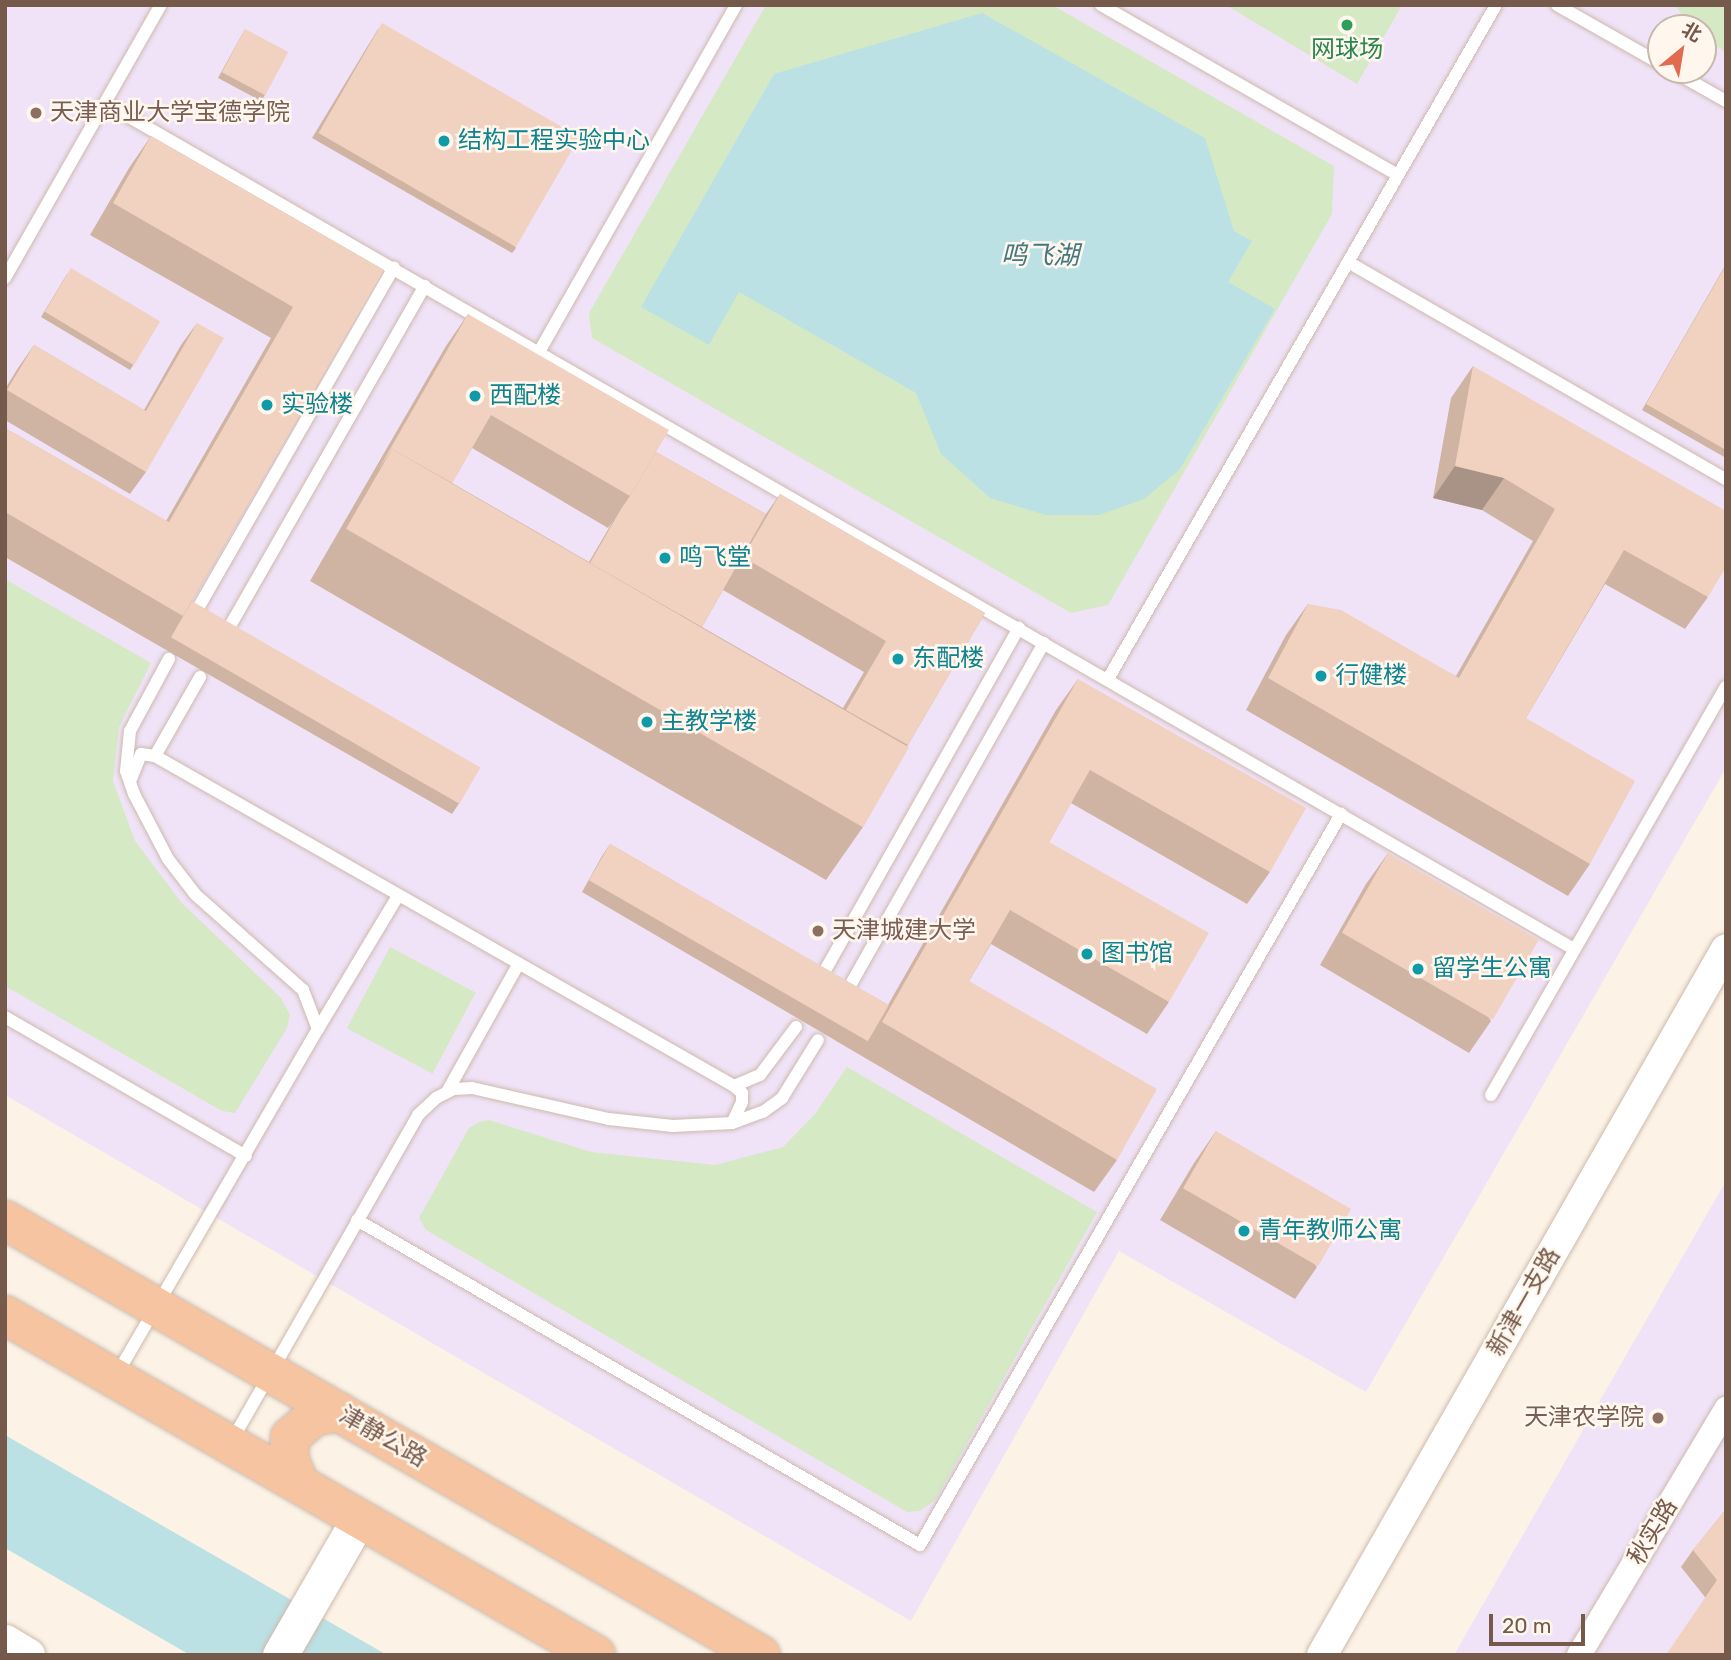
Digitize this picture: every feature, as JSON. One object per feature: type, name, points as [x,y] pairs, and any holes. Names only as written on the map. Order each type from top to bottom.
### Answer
[{"type":"highway","name":"津静公路","points":[[5,1220],[761,1655]]},
{"type":"highway","points":[[5,1315],[596,1655]]},
{"type":"highway","points":[[299,1483],[289,1458],[290,1437],[315,1416],[340,1412]]},
{"type":"main road","points":[[280,1655],[359,1518]]},
{"type":"main road","points":[[5,1642],[27,1655]]},
{"type":"street","name":"新津一支路","points":[[1322,1655],[1726,949]]},
{"type":"street","name":"秋实路","points":[[1579,1655],[1726,1409]]},
{"type":"lane","points":[[5,278],[161,5]]},
{"type":"lane","points":[[539,352],[736,5]]},
{"type":"lane","points":[[1101,5],[1398,175]]},
{"type":"lane","points":[[1108,680],[1496,5]]},
{"type":"lane","points":[[1557,5],[1647,56]]},
{"type":"lane","points":[[1696,84],[1726,101]]},
{"type":"lane","points":[[105,103],[1574,950]]},
{"type":"lane","points":[[1348,262],[1726,479]]},
{"type":"lane","points":[[197,610],[394,268]]},
{"type":"lane","points":[[230,626],[425,286]]},
{"type":"lane","points":[[823,974],[1019,628]]},
{"type":"lane","points":[[846,990],[1044,643]]},
{"type":"lane","points":[[169,659],[130,731],[126,751],[130,783],[168,859],[195,894],[303,990],[318,1029]]},
{"type":"lane","points":[[155,756],[200,677]]},
{"type":"lane","points":[[1491,1095],[1726,687]]},
{"type":"lane","points":[[130,783],[141,754],[155,756],[734,1086],[742,1093],[742,1102],[732,1123]]},
{"type":"lane","points":[[357,1220],[920,1545],[1341,814]]},
{"type":"lane","points":[[116,1377],[398,896]]},
{"type":"lane","points":[[229,1445],[418,1115],[447,1092],[518,965]]},
{"type":"lane","points":[[5,1017],[246,1156]]},
{"type":"lane","points":[[734,1086],[760,1075],[796,1027]]},
{"type":"lane","points":[[447,1092],[472,1088],[500,1091],[567,1111],[653,1124],[732,1123],[763,1112],[782,1098],[818,1040]]},
{"type":"shaded area","name":"天津城建大学","points":[[5,5],[1726,5],[1726,768],[1366,1392],[1119,1251],[911,1621],[5,1095]]},
{"type":"shaded area","name":"天津农学院","points":[[1726,1181],[1726,1655],[1454,1655]]},
{"type":"green space","name":"鸣飞湖","points":[[766,5],[1052,5],[1334,166],[1332,214],[1108,605],[1071,613],[592,338],[589,313]]},
{"type":"green space","name":"网球场","points":[[1226,5],[1314,6],[1402,5],[1357,84]]},
{"type":"green space","points":[[1674,5],[1726,5],[1726,53],[1717,46],[1717,14],[1682,14]]},
{"type":"green space","points":[[5,579],[151,663],[119,727],[113,781],[135,841],[181,902],[281,998],[290,1015],[287,1028],[235,1113],[222,1111],[5,986]]},
{"type":"green space","points":[[390,947],[476,993],[432,1074],[347,1028]]},
{"type":"green space","points":[[847,1067],[1097,1212],[935,1500],[920,1511],[907,1512],[426,1230],[419,1218],[469,1128],[479,1122],[489,1120],[591,1152],[715,1165],[783,1147],[815,1114]]},
{"type":"water","name":"鸣飞湖","points":[[982,13],[1205,138],[1234,231],[1252,241],[1228,282],[1275,309],[1180,469],[1144,499],[1099,515],[1046,515],[990,498],[941,454],[916,393],[739,292],[709,345],[641,307],[774,74]]},
{"type":"water","points":[[5,1435],[387,1655],[190,1655],[5,1548]]},
{"type":"building","name":"结构工程实验中心","points":[[382,23],[579,137],[516,247],[318,133]]},
{"type":"building","points":[[245,29],[288,52],[265,95],[222,72]]},
{"type":"building","name":"实验楼","points":[[151,136],[384,270],[183,616],[5,512],[5,428],[169,522],[293,307],[113,203]]},
{"type":"building","points":[[1726,265],[1726,450],[1646,404]]},
{"type":"building","points":[[71,268],[160,322],[134,365],[45,312]]},
{"type":"building","points":[[468,314],[669,430],[630,496],[491,415],[452,483],[392,449],[378,470]]},
{"type":"building","points":[[197,323],[224,338],[146,472],[7,390],[34,345],[146,411]]},
{"type":"building","name":"行健楼","points":[[1473,366],[1726,511],[1726,567],[1708,597],[1624,550],[1526,718],[1635,781],[1590,864],[1268,678],[1308,604],[1341,610],[1459,678],[1555,509],[1504,478],[1455,466]]},
{"type":"building","points":[[392,449],[909,748],[863,827],[346,529]]},
{"type":"building","name":"鸣飞堂","points":[[656,452],[766,514],[702,627],[590,563]]},
{"type":"building","points":[[780,494],[985,613],[908,745],[846,710],[886,641],[743,557]]},
{"type":"building","points":[[192,601],[480,767],[459,804],[171,637]]},
{"type":"building","name":"图书馆","points":[[1078,679],[1306,808],[1270,872],[1090,770],[1049,842],[1209,933],[1169,1002],[1010,910],[969,981],[1157,1089],[1117,1160],[882,1022]]},
{"type":"building","points":[[610,844],[889,1005],[868,1041],[589,880]]},
{"type":"building","points":[[1388,853],[1539,940],[1493,1020],[1342,933]]},
{"type":"building","points":[[1216,1131],[1351,1209],[1318,1266],[1183,1188]]},
{"type":"building","points":[[1726,1509],[1726,1655],[1666,1655],[1717,1580],[1693,1550]]},
{"type":"place","name":"网球场","points":[[1347,25]]},
{"type":"place","name":"天津商业大学宝德学院","points":[[36,113]]},
{"type":"place","name":"结构工程实验中心","points":[[444,141]]},
{"type":"place","name":"西配楼","points":[[475,396]]},
{"type":"place","name":"实验楼","points":[[267,405]]},
{"type":"place","name":"鸣飞堂","points":[[665,558]]},
{"type":"place","name":"东配楼","points":[[898,659]]},
{"type":"place","name":"行健楼","points":[[1321,676]]},
{"type":"place","name":"主教学楼","points":[[647,722]]},
{"type":"place","name":"天津城建大学","points":[[818,931]]},
{"type":"place","name":"图书馆","points":[[1087,954]]},
{"type":"place","name":"留学生公寓","points":[[1418,969]]},
{"type":"place","name":"青年教师公寓","points":[[1244,1231]]},
{"type":"place","name":"天津农学院","points":[[1658,1418]]}]
